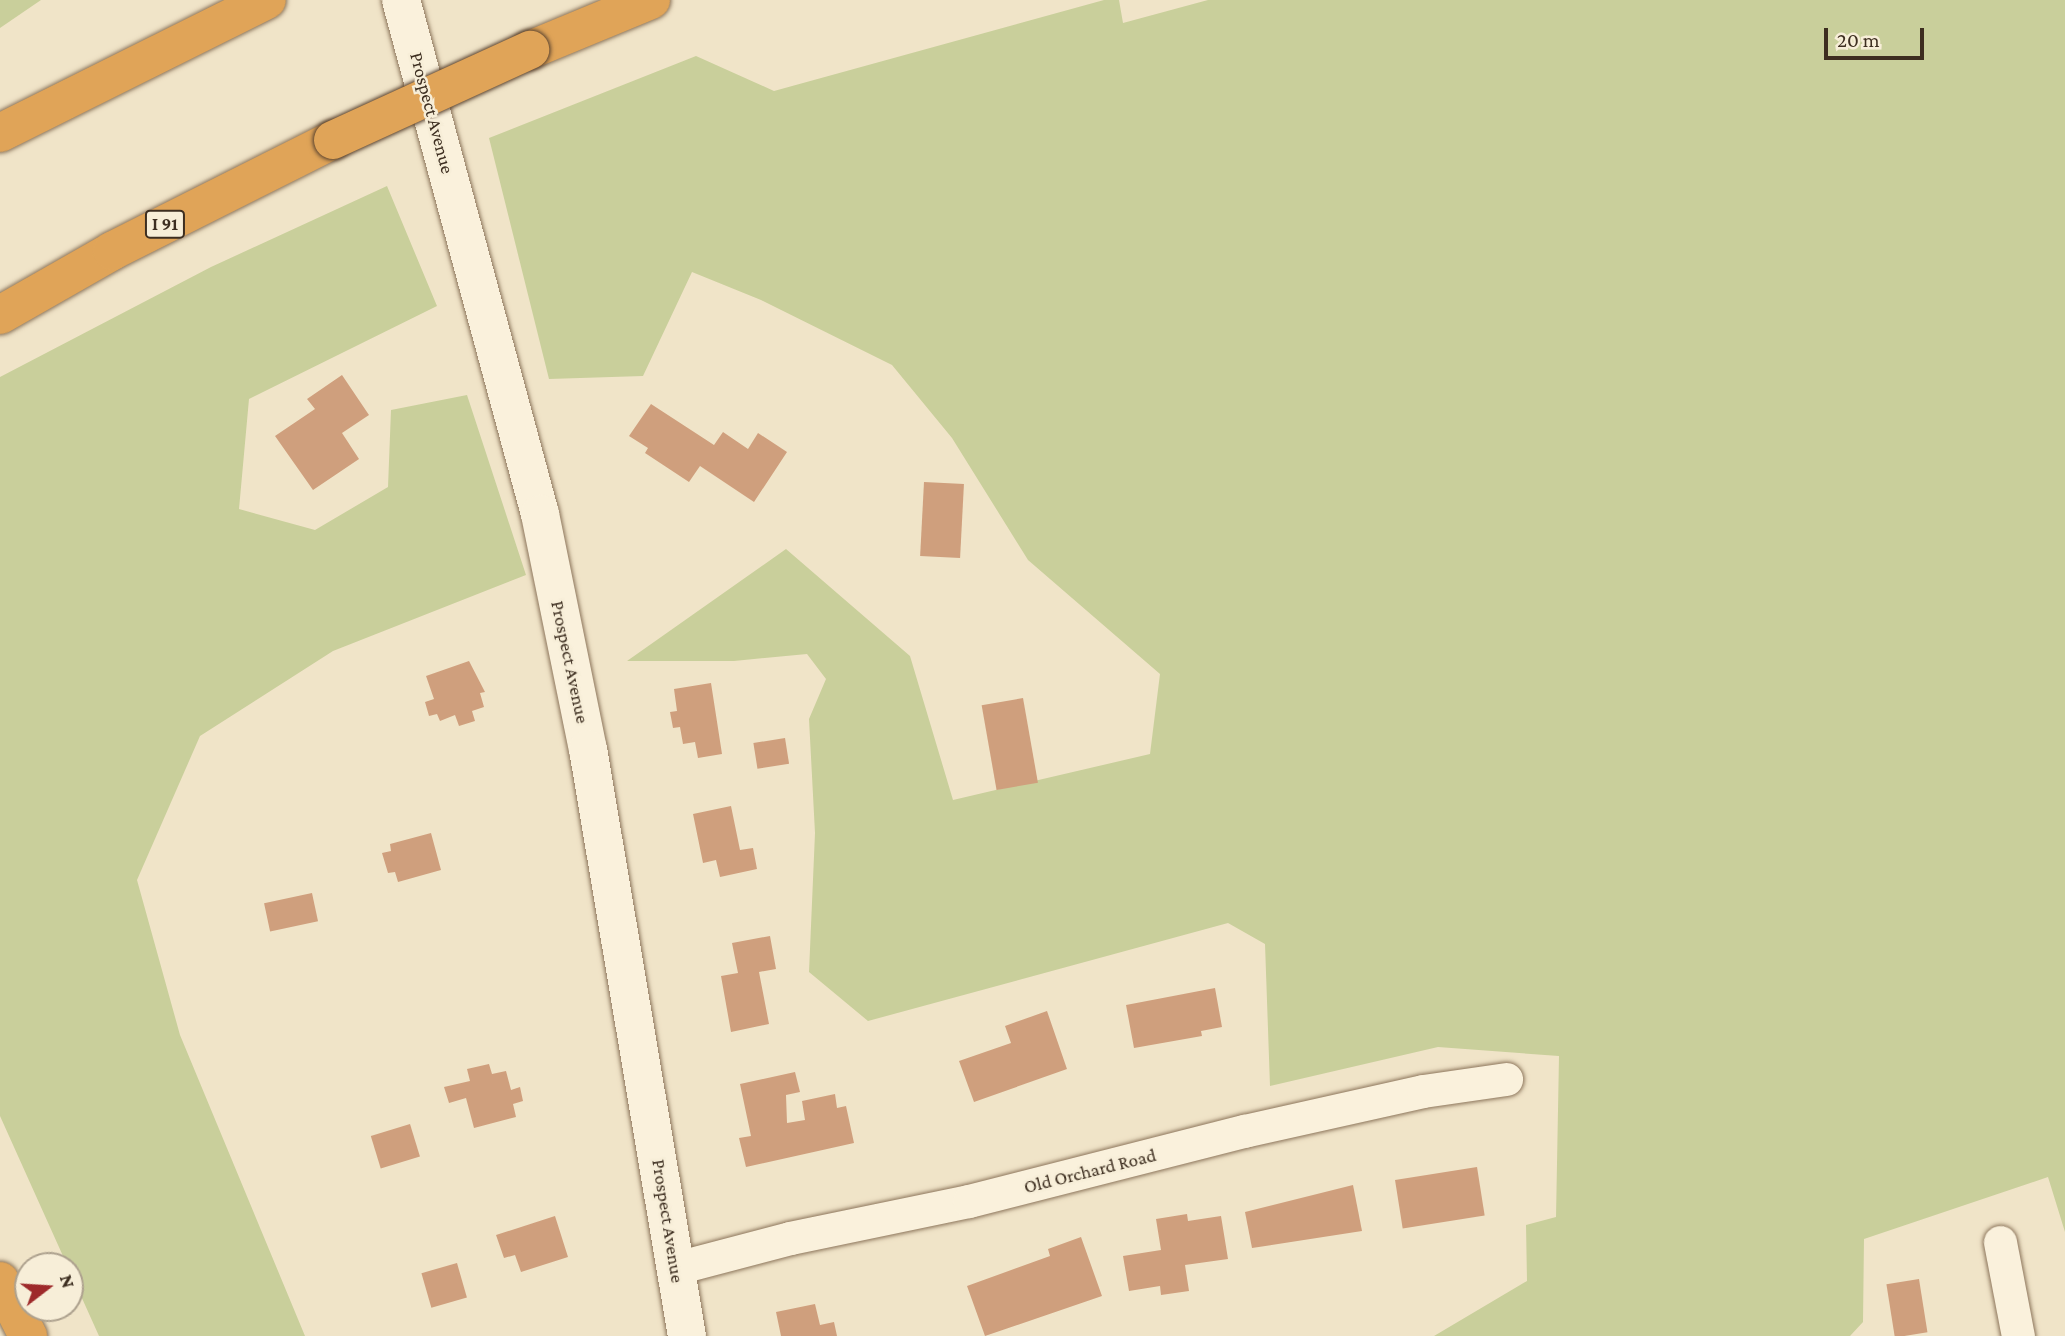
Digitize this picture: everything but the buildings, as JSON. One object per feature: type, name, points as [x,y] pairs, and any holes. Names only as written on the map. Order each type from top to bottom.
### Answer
[{"type":"highway","points":[[0,134],[267,0]]},
{"type":"highway","name":"I 91","points":[[0,315],[136,239],[333,139],[530,50],[651,0]]},
{"type":"highway","points":[[0,1281],[29,1336]]},
{"type":"highway","points":[[0,1306],[12,1336]]},
{"type":"street","name":"Prospect Avenue","points":[[401,0],[540,513],[588,749],[687,1336]]},
{"type":"street","name":"Old Orchard Road","points":[[676,1268],[790,1238],[982,1198],[1244,1131],[1423,1091],[1506,1079]]},
{"type":"street","points":[[2000,1242],[2018,1336]]},
{"type":"green space","points":[[0,0],[41,0],[0,28]]},
{"type":"green space","points":[[1104,0],[1119,0],[1123,23],[1208,0],[2065,0],[2065,1232],[2048,1177],[1864,1239],[1863,1322],[1850,1336],[1434,1336],[1527,1281],[1526,1225],[1556,1217],[1559,1056],[1438,1047],[1270,1086],[1265,944],[1228,923],[868,1021],[809,972],[815,833],[809,719],[826,679],[807,654],[734,661],[627,661],[786,549],[910,656],[953,800],[1150,754],[1160,674],[1028,560],[952,438],[892,365],[761,300],[692,272],[643,376],[549,379],[489,138],[696,56],[774,91]]},
{"type":"green space","points":[[387,186],[437,306],[249,399],[239,509],[315,530],[388,487],[391,410],[467,395],[526,575],[333,651],[200,736],[137,880],[180,1035],[305,1336],[99,1336],[84,1303],[84,1252],[61,1252],[0,1116],[0,377],[211,267]]}]
